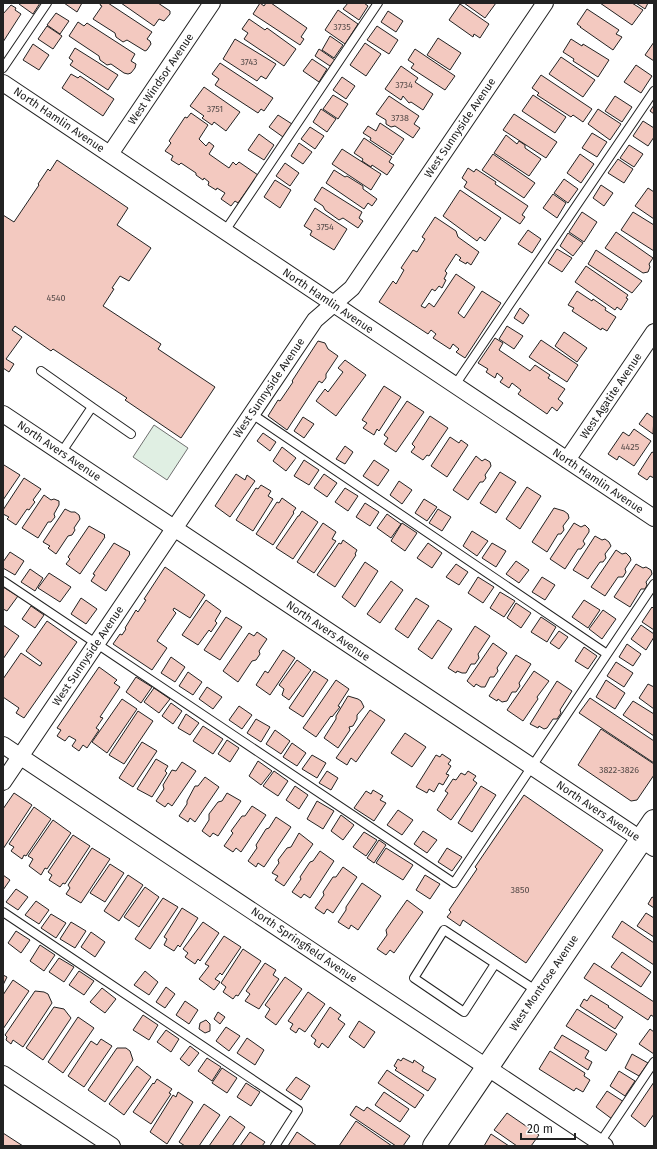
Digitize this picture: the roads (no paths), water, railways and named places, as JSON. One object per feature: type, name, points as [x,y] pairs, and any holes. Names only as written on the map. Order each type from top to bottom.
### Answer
[{"type":"main road","name":"West Montrose Avenue","points":[[434,1146],[538,992],[648,844],[654,821]]},
{"type":"street","name":"West Windsor Avenue","points":[[110,154],[212,3]]},
{"type":"street","name":"West Sunnyside Avenue","points":[[3,782],[315,320],[352,288],[545,3]]},
{"type":"street","name":"North Hamlin Avenue","points":[[3,83],[654,518]]},
{"type":"street","name":"West Agatite Avenue","points":[[567,460],[654,332]]},
{"type":"street","name":"North Avers Avenue","points":[[3,414],[648,844]]},
{"type":"street","name":"North Springfield Avenue","points":[[3,745],[487,1067],[601,1145]]},
{"type":"street","points":[[3,1074],[112,1146]]},
{"type":"lane","points":[[3,68],[47,3]]},
{"type":"lane","points":[[225,231],[378,3]]},
{"type":"lane","points":[[455,386],[654,91]]},
{"type":"lane","points":[[41,371],[131,434]]},
{"type":"lane","points":[[61,453],[92,407]]},
{"type":"lane","points":[[252,414],[607,654]]},
{"type":"lane","points":[[3,581],[454,883],[654,584]]},
{"type":"lane","points":[[3,912],[298,1110],[275,1146]]},
{"type":"lane","points":[[495,964],[464,1012],[414,978],[444,930],[538,992]]},
{"type":"lane","points":[[601,1145],[654,1062]]}]
